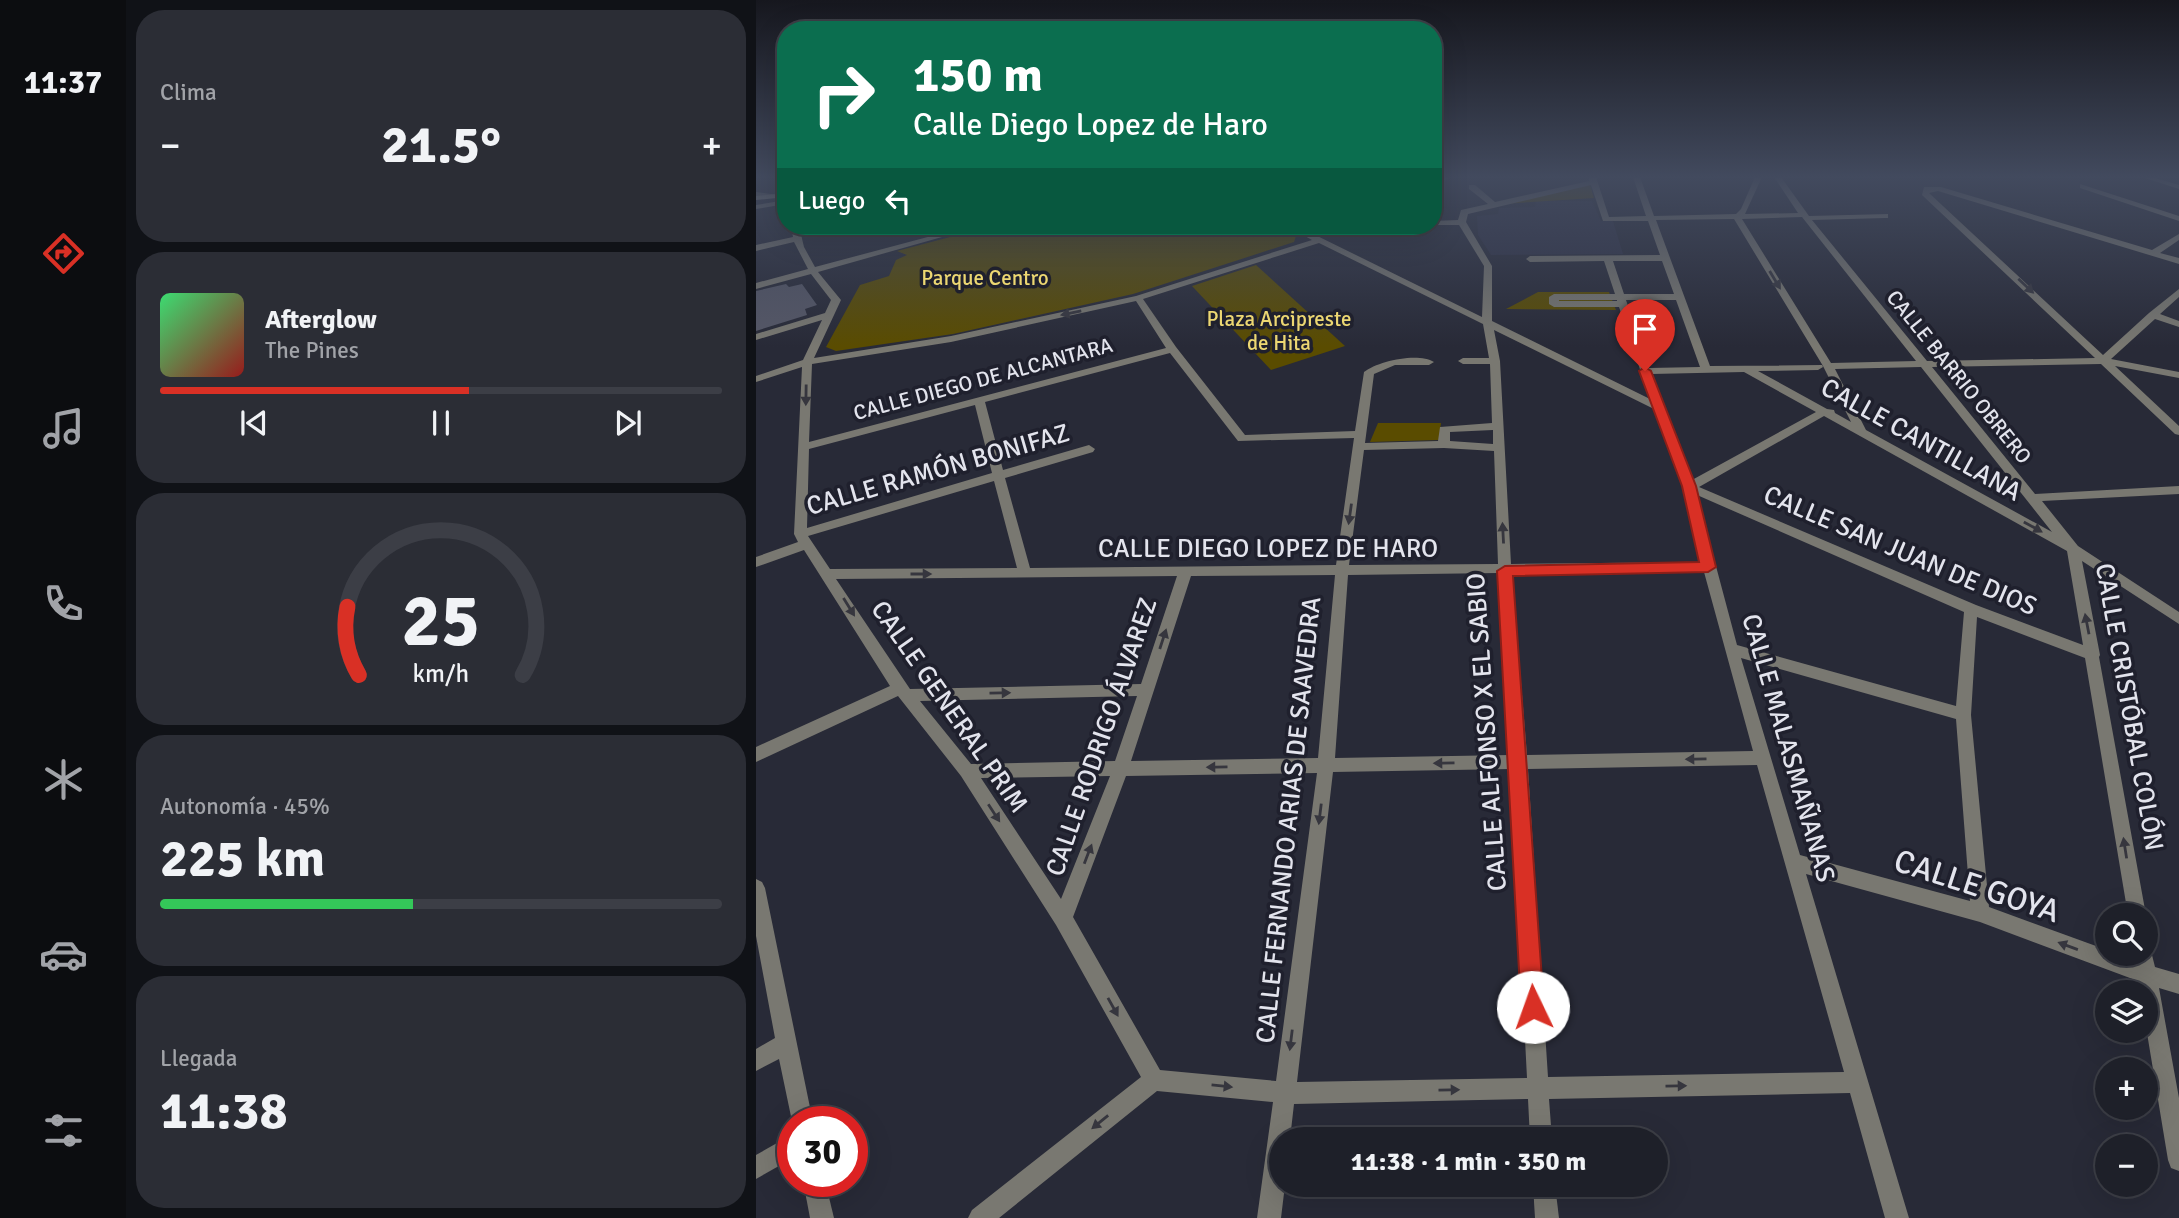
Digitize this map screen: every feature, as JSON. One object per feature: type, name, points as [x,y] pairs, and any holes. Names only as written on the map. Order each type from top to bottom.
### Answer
[{"type":"street","name":"CALLE ALFONSO X EL SABIO","points":[[1469,234],[1488,266],[1487,321],[1495,361],[1505,571],[1540,1127]]},
{"type":"street","points":[[1658,234],[1705,367]]},
{"type":"street","points":[[1747,234],[1823,366],[1852,408],[1863,435]]},
{"type":"street","name":"CALLE BARRIO OBRERO","points":[[1819,234],[2073,549]]},
{"type":"street","points":[[1969,234],[2179,432]]},
{"type":"street","points":[[2089,234],[2179,261]]},
{"type":"street","points":[[796,235],[811,270],[836,300],[807,362],[803,539]]},
{"type":"street","points":[[756,286],[943,235]]},
{"type":"street","points":[[1309,235],[1658,407]]},
{"type":"street","points":[[2154,253],[2179,236]]},
{"type":"street","points":[[756,248],[796,239]]},
{"type":"street","points":[[756,379],[807,362],[951,340],[1138,298],[1319,240]]},
{"type":"street","points":[[1530,259],[1666,258]]},
{"type":"street","name":"CALLE MALASMAÑANAS","points":[[1608,259],[1645,371],[1689,486],[1731,649],[1897,1218]]},
{"type":"street","points":[[2103,361],[2179,292]]},
{"type":"street","points":[[1622,300],[1553,297],[1554,303],[1622,300],[1680,297]]},
{"type":"street","points":[[1138,298],[1172,349],[1242,439],[1361,440],[1498,448]]},
{"type":"street","points":[[756,337],[829,315]]},
{"type":"street","points":[[2152,315],[2179,324]]},
{"type":"street","name":"CALLE DIEGO DE ALCANTARA","points":[[805,447],[1172,349]]},
{"type":"street","points":[[1463,361],[1495,361]]},
{"type":"street","points":[[1645,371],[1705,367],[1748,370],[2103,361],[2179,375]]},
{"type":"street","name":"CALLE FERNANDO ARIAS DE SAAVEDRA","points":[[1269,1218],[1326,765],[1342,571],[1369,372],[1394,362],[1429,362]]},
{"type":"street","name":"CALLE CANTILLANA","points":[[1748,370],[2073,549]]},
{"type":"street","points":[[979,400],[1025,574]]},
{"type":"street","points":[[1689,486],[1822,413],[1852,408]]},
{"type":"street","points":[[1444,444],[1444,429],[1499,426]]},
{"type":"street","name":"CALLE RAMÓN BONIFAZ","points":[[756,562],[803,539],[997,475],[1089,449]]},
{"type":"street","name":"CALLE SAN JUAN DE DIOS","points":[[1689,486],[1971,609],[2093,655]]},
{"type":"street","points":[[2031,498],[2179,490]]},
{"type":"street","name":"CALLE GENERAL PRIM","points":[[803,539],[829,574],[903,691],[967,771],[1063,918],[1154,1080]]},
{"type":"street","points":[[2073,549],[2179,619]]},
{"type":"street","name":"CALLE CRISTÓBAL COLÓN","points":[[2073,549],[2135,903]]},
{"type":"street","name":"CALLE DIEGO LOPEZ DE HARO","points":[[829,574],[1505,571],[1708,567]]},
{"type":"street","name":"CALLE RODRIGO ÁLVAREZ","points":[[1063,918],[1121,768],[1185,573]]},
{"type":"street","points":[[1971,609],[1963,715],[1980,914]]},
{"type":"street","points":[[1731,649],[1963,715]]},
{"type":"street","points":[[756,755],[903,691],[1147,690]]},
{"type":"street","points":[[967,771],[1764,758]]},
{"type":"street","name":"CALLE GOYA","points":[[1794,862],[1980,914],[2147,975],[2179,984]]},
{"type":"street","points":[[756,888],[799,1106]]},
{"type":"street","points":[[2145,966],[2179,1160]]},
{"type":"street","points":[[756,1061],[786,1043]]},
{"type":"street","points":[[981,1218],[1154,1080],[1284,1093],[1858,1082]]},
{"type":"street","points":[[756,1168],[777,1155]]},
{"type":"street","points":[[817,1197],[822,1218]]},
{"type":"street","points":[[1545,1197],[1547,1218]]},
{"type":"shaded area","points":[[1617,234],[1623,254],[1491,255],[1478,235]]},
{"type":"green space","name":"Parque Centro","points":[[958,235],[1296,235],[1294,242],[1133,294],[953,334],[836,351],[826,347],[860,285],[889,276],[896,260],[907,255],[897,251]]},
{"type":"green space","name":"Plaza Arcipreste de Hita","points":[[1256,265],[1345,346],[1271,370],[1192,286]]},
{"type":"green space","points":[[1538,292],[1609,292],[1616,310],[1506,309]]},
{"type":"green space","points":[[1378,423],[1441,423],[1439,440],[1370,442]]},
{"type":"building","points":[[786,284],[789,287],[802,284],[817,305],[805,309],[807,315],[756,331],[756,291]]},
{"type":"route","points":[[1533,1007],[1505,571],[1708,567],[1689,486],[1645,371]]}]
